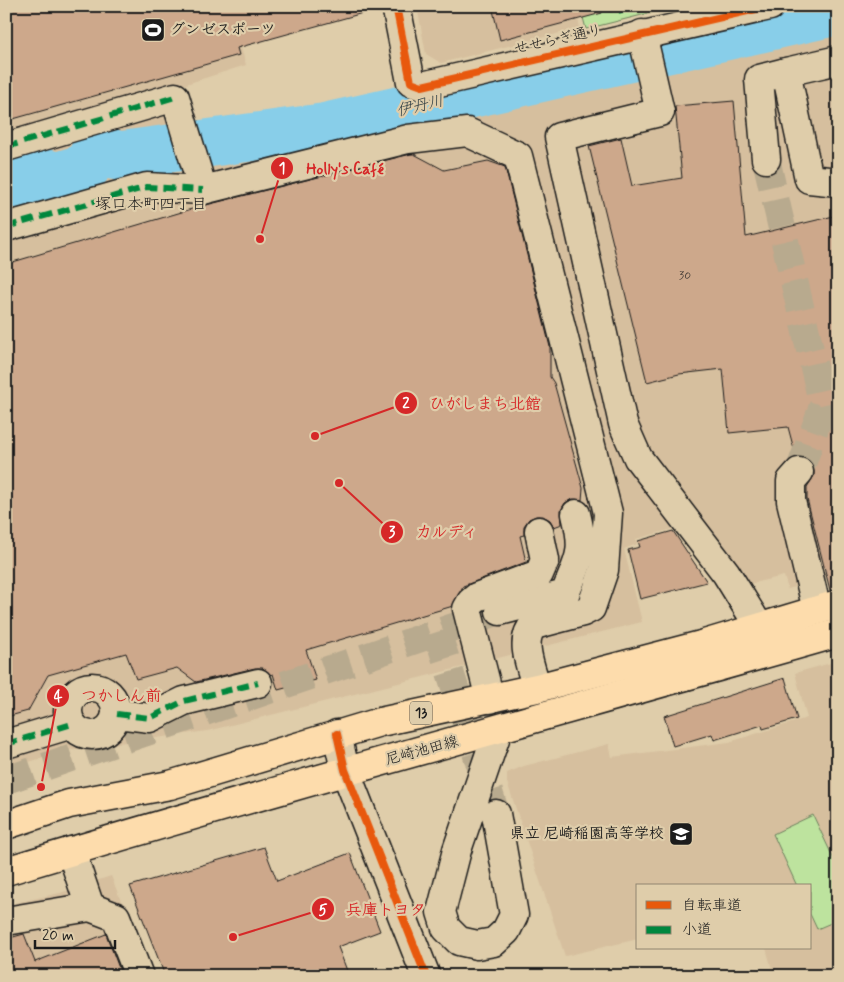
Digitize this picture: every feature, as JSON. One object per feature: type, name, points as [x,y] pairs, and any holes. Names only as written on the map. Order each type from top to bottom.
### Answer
[{"type":"main road","name":"13","points":[[6,825],[69,804],[170,785],[380,722],[537,688],[760,628],[828,607]]},
{"type":"main road","name":"尼崎池田線","points":[[6,871],[345,770],[498,730],[838,633]]},
{"type":"street","name":"せせらぎ通り","points":[[396,6],[411,82],[422,86],[645,48],[770,6]]},
{"type":"street","points":[[645,48],[660,112],[559,137],[624,424],[638,458],[726,573],[760,628]]},
{"type":"street","points":[[766,159],[759,78],[838,60]]},
{"type":"street","points":[[786,72],[809,179],[838,182]]},
{"type":"street","points":[[6,147],[175,97],[200,180]]},
{"type":"street","points":[[6,227],[148,187],[200,180],[408,139],[467,132],[518,156],[608,513],[604,570],[591,608],[584,612],[534,625],[527,631],[525,641],[537,688]]},
{"type":"street","points":[[799,472],[791,481],[791,501],[828,607]]},
{"type":"street","points":[[500,611],[565,594],[581,553],[582,537],[576,514]]},
{"type":"street","points":[[490,699],[467,609],[477,597],[530,579],[539,574],[545,560],[538,531]]},
{"type":"street","points":[[117,714],[150,718],[184,702],[258,683]]},
{"type":"street","points":[[88,687],[100,688],[108,692],[114,699],[117,714],[108,730],[96,736],[83,734],[72,724],[68,714],[70,702],[77,692],[88,687]]},
{"type":"street","points":[[6,744],[72,724]]},
{"type":"street","points":[[496,814],[514,915],[506,931],[494,942],[477,945],[458,941],[446,928],[441,912],[457,850],[498,730]]},
{"type":"street","points":[[337,734],[345,770],[426,976]]},
{"type":"street","points":[[71,851],[90,907]]},
{"type":"street","points":[[6,921],[90,907],[116,916],[139,976]]},
{"type":"shaded area","points":[[6,6],[229,6],[246,65],[183,85],[206,165],[529,92],[743,47],[838,23],[838,574],[788,589],[784,576],[722,590],[677,528],[636,539],[637,544],[624,549],[642,622],[207,731],[68,750],[6,769]]},
{"type":"shaded area","points":[[417,6],[575,6],[580,28],[441,63],[426,54]]},
{"type":"shaded area","name":"県立 尼崎稲園高等学校","points":[[838,661],[838,976],[774,976],[767,950],[812,950],[812,884],[636,884],[636,939],[565,956],[507,782],[507,773],[524,766],[609,744],[612,757],[729,742],[807,718],[795,673]]},
{"type":"shaded area","points":[[111,876],[151,976],[6,976],[6,905],[60,893]]},
{"type":"green space","points":[[580,6],[678,6],[586,29]]},
{"type":"green space","points":[[813,815],[838,868],[838,920],[817,929],[812,918],[812,884],[796,884],[773,834]]},
{"type":"building","points":[[6,6],[362,6],[363,13],[237,48],[239,55],[6,121]]},
{"type":"building","points":[[492,6],[601,6],[602,13],[500,40]]},
{"type":"building","points":[[734,101],[746,237],[838,215],[838,589],[830,590],[807,499],[807,487],[814,476],[814,468],[809,460],[796,457],[788,427],[729,433],[723,369],[679,374],[647,382],[589,146],[621,138],[632,186],[682,178],[675,106]]},
{"type":"building","points":[[411,154],[444,170],[488,161],[505,167],[550,347],[550,377],[554,383],[583,488],[582,500],[573,499],[565,503],[561,510],[562,524],[554,527],[550,520],[543,516],[529,519],[524,526],[524,535],[520,536],[526,562],[463,586],[453,606],[306,650],[316,680],[278,690],[273,674],[271,675],[263,668],[255,668],[196,682],[177,668],[136,679],[126,653],[48,675],[28,711],[6,717],[6,264],[202,206]]},
{"type":"building","points":[[673,531],[707,582],[640,599],[628,550],[640,547],[638,541]]},
{"type":"building","points":[[785,678],[797,719],[763,729],[762,725],[714,740],[712,734],[673,746],[664,716]]},
{"type":"building","points":[[264,847],[277,881],[350,853],[380,931],[338,947],[349,976],[165,976],[130,886]]},
{"type":"building","points":[[24,934],[35,962],[106,934],[122,976],[6,976],[6,939]]},
{"type":"waterway","name":"伊丹川","points":[[6,183],[15,184],[50,174],[54,177],[87,167],[91,158],[112,153],[115,156],[325,127],[838,11]]},
{"type":"tunnel","points":[[766,159],[823,406],[799,472]]},
{"type":"tunnel","points":[[6,780],[500,611]]},
{"type":"tunnel","points":[[437,632],[496,814]]},
{"type":"marked path","points":[[601,6],[618,11],[631,6]]},
{"type":"marked path","points":[[6,147],[175,97]]},
{"type":"marked path","points":[[6,227],[147,187],[203,190]]},
{"type":"marked path","points":[[117,714],[150,718],[184,701],[258,683]]},
{"type":"marked path","points":[[6,744],[72,724]]},
{"type":"cycle path","points":[[396,6],[411,82],[422,86],[770,6]]},
{"type":"cycle path","points":[[337,734],[345,770],[426,976]]},
{"type":"place","name":"グンゼスポーツ","points":[[153,30]]},
{"type":"place","name":"Holly's Café","points":[[260,239]]},
{"type":"place","name":"ひがしまち北館","points":[[315,436]]},
{"type":"place","name":"カルディ","points":[[339,483]]},
{"type":"place","name":"つかしん前","points":[[41,787]]},
{"type":"place","name":"県立 尼崎稲園高等学校","points":[[681,834]]},
{"type":"place","name":"兵庫トヨタ","points":[[233,937]]},
{"type":"district","name":"塚口本町四丁目","points":[[151,204]]}]
